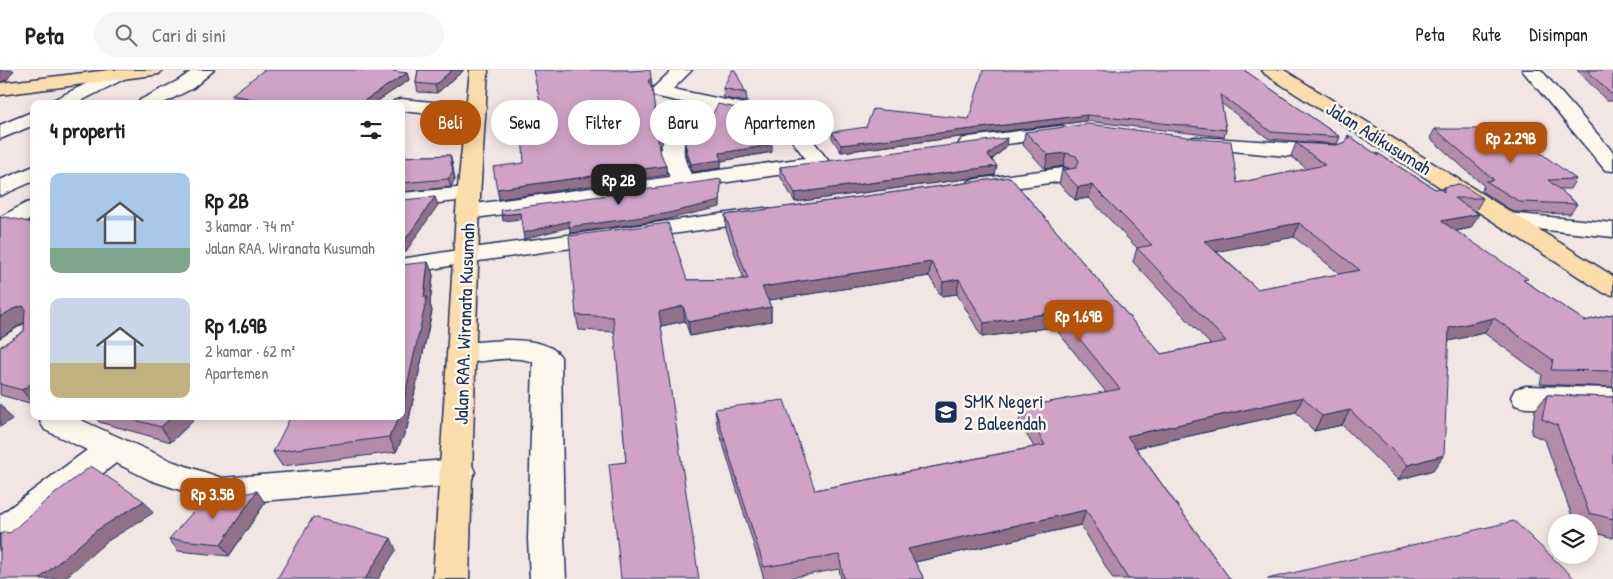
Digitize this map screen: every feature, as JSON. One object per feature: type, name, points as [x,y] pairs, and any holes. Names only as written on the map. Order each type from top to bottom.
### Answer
[{"type":"main road","points":[[0,89],[84,74],[120,74],[153,70]]},
{"type":"main road","name":"Jalan RAA. Wiranata Kusumah","points":[[475,100],[478,70]]},
{"type":"main road","name":"Jalan Adikusumah","points":[[1271,70],[1613,287]]},
{"type":"main road","name":"Jalan RAA. Wiranata Kusumah","points":[[451,579],[458,472],[465,256],[472,145]]},
{"type":"street","points":[[155,100],[186,84],[205,70]]},
{"type":"street","points":[[683,70],[660,90],[661,92],[696,100]]},
{"type":"street","points":[[1531,70],[1613,165]]},
{"type":"street","points":[[68,100],[120,74]]},
{"type":"street","points":[[405,105],[420,107]]},
{"type":"street","points":[[405,200],[468,203],[683,181],[828,161],[786,118],[716,105]]},
{"type":"street","points":[[0,133],[30,119]]},
{"type":"street","points":[[953,146],[1079,130]]},
{"type":"street","points":[[1174,141],[1287,150],[1331,150]]},
{"type":"street","points":[[674,145],[672,154],[683,181]]},
{"type":"street","points":[[0,189],[30,174]]},
{"type":"street","points":[[958,188],[1063,175]]},
{"type":"street","points":[[0,226],[30,210]]},
{"type":"street","points":[[405,266],[465,256],[782,212]]},
{"type":"street","points":[[1507,220],[1613,230]]},
{"type":"street","points":[[462,353],[513,350],[537,352],[547,357],[546,539],[548,579]]},
{"type":"street","points":[[1526,397],[1613,399]]},
{"type":"street","points":[[56,422],[162,471],[222,492],[458,472]]},
{"type":"street","points":[[0,535],[113,448]]},
{"type":"building","points":[[264,70],[384,70],[407,73],[365,100],[260,100],[231,95]]},
{"type":"building","points":[[418,70],[452,70],[435,85],[416,83]]},
{"type":"building","points":[[533,70],[650,70],[651,78],[648,81],[652,89],[654,100],[650,100],[650,145],[659,145],[666,166],[497,189],[493,167],[524,163],[523,145],[558,145],[558,100],[540,100]]},
{"type":"building","points":[[732,70],[735,70],[746,93],[723,88]]},
{"type":"building","points":[[983,70],[1244,70],[1340,137],[1271,132],[1220,94],[1226,130],[1087,115],[841,145],[834,135],[834,132],[866,127],[873,109],[969,119]]},
{"type":"building","points":[[1587,70],[1613,70],[1613,94],[1611,94]]},
{"type":"building","points":[[718,104],[726,106],[726,145],[772,145],[720,153],[721,160],[691,164],[685,145],[716,145],[716,108]]},
{"type":"building","points":[[1089,124],[1210,140],[1231,141],[1237,183],[1325,165],[1296,143],[1337,145],[1345,142],[1349,138],[1348,135],[1435,189],[1439,188],[1444,192],[1444,187],[1460,184],[1483,198],[1454,198],[1479,214],[1441,221],[1528,279],[1523,280],[1585,321],[1613,314],[1613,371],[1551,370],[1553,360],[1494,318],[1449,328],[1444,455],[1408,465],[1350,410],[1322,416],[1303,397],[1127,436],[1230,579],[1128,579],[1086,510],[908,549],[924,579],[844,579],[839,555],[764,567],[715,409],[784,400],[815,490],[1045,445],[1023,407],[1120,389],[1058,312],[984,323],[959,279],[943,282],[931,262],[762,287],[771,307],[688,322],[683,306],[659,312],[699,579],[621,579],[609,464],[626,462],[613,317],[576,315],[569,236],[668,223],[687,280],[748,279],[725,215],[1010,177],[1161,354],[1226,341],[1137,248],[1152,245],[1092,185],[1078,187],[1062,170],[1076,168],[1079,161],[1076,156],[1066,153],[1048,155],[1025,132]],"holes":[[[1299,223],[1360,270],[1257,289],[1204,241]]]},
{"type":"building","points":[[1435,129],[1508,129],[1576,179],[1548,180],[1577,204],[1520,202],[1486,181],[1494,180]]},
{"type":"building","points":[[1007,138],[988,155],[997,166],[795,193],[780,167]]},
{"type":"building","points":[[450,155],[453,172],[448,179],[405,183],[405,157]]},
{"type":"building","points":[[721,179],[720,201],[664,214],[569,227],[569,221],[523,233],[520,213],[502,215],[501,210]]},
{"type":"building","points":[[435,197],[405,240],[405,200]]},
{"type":"building","points":[[6,217],[30,222],[30,385],[22,390],[0,384],[0,347],[24,331],[25,308],[23,306],[13,309],[0,317],[0,218]]},
{"type":"building","points":[[428,262],[424,297],[427,297],[405,395],[405,265]]},
{"type":"building","points":[[1547,395],[1613,397],[1613,519],[1589,513],[1557,425],[1542,419]]},
{"type":"building","points":[[135,420],[169,420],[161,427]]},
{"type":"building","points":[[289,420],[398,420],[389,437],[273,452]]},
{"type":"building","points":[[91,466],[144,501],[97,530],[39,579],[0,579],[0,534],[10,533],[48,499]]},
{"type":"building","points":[[257,491],[221,544],[169,539],[201,503]]},
{"type":"building","points":[[313,517],[391,538],[365,579],[277,579]]},
{"type":"building","points":[[1514,521],[1548,553],[1548,564],[1559,564],[1575,579],[1267,579]]},
{"type":"place","name":"SMK Negeri 2 Baleendah","points":[[946,412]]}]
